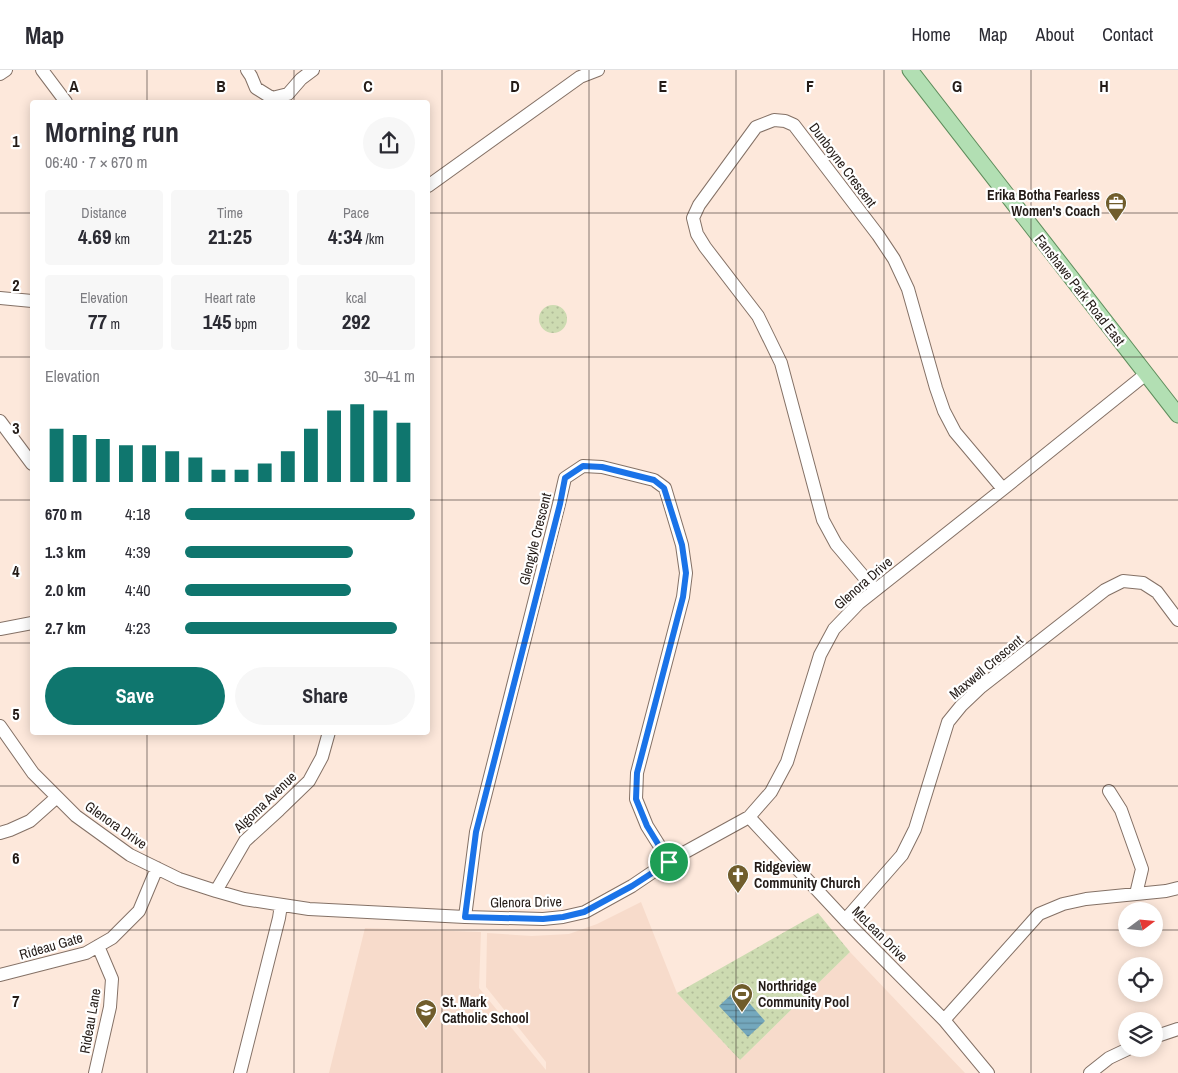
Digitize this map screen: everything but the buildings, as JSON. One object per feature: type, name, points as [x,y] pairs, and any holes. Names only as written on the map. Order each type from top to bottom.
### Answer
[{"type":"main road","name":"Fanshawe Park Road East","points":[[910,70],[1178,415]]},
{"type":"street","points":[[0,74],[6,70]]},
{"type":"street","points":[[42,70],[64,100]]},
{"type":"street","points":[[246,70],[256,88],[272,98],[288,94],[301,79],[313,70]]},
{"type":"street","points":[[430,185],[580,77],[598,70]]},
{"type":"street","name":"Dunboyne Crescent","points":[[875,590],[836,544],[823,520],[781,364],[769,337],[758,316],[697,234],[693,218],[699,205],[756,127],[774,120],[785,121],[794,125],[878,235],[894,259],[908,289],[944,411],[955,432],[1002,489]]},
{"type":"street","points":[[0,298],[30,301]]},
{"type":"street","name":"Glenora Drive","points":[[0,726],[33,772],[76,816],[130,855],[179,879],[216,891],[244,899],[309,909],[543,919],[584,912],[750,817],[771,792],[788,762],[820,655],[834,629],[875,590],[1146,374]]},
{"type":"street","points":[[0,421],[30,461]]},
{"type":"street","name":"Glengyle Crescent","points":[[465,917],[476,832],[565,478],[583,466],[602,467],[654,480],[664,488],[682,545],[686,573],[683,597],[637,773],[636,799],[647,826],[669,862]]},
{"type":"street","name":"Maxwell Crescent","points":[[844,920],[902,855],[915,829],[948,722],[960,706],[980,687],[1105,590],[1123,581],[1143,583],[1157,592],[1178,620]]},
{"type":"street","points":[[0,629],[30,623]]},
{"type":"street","name":"Algoma Avenue","points":[[216,891],[245,841],[309,781],[322,757],[328,735]]},
{"type":"street","points":[[1109,791],[1120,810],[1142,869],[1136,894]]},
{"type":"street","points":[[0,833],[30,821],[57,797]]},
{"type":"street","name":"McLean Drive","points":[[750,817],[844,920],[944,1020],[988,1073]]},
{"type":"street","name":"Rideau Gate","points":[[0,975],[86,953],[112,938],[139,911],[157,868]]},
{"type":"street","points":[[944,1020],[1039,914],[1063,904],[1086,899],[1166,891],[1178,888]]},
{"type":"street","points":[[240,1073],[281,905]]},
{"type":"street","name":"Rideau Lane","points":[[95,1073],[110,1007],[112,979],[98,946]]},
{"type":"street","points":[[1163,1034],[1178,1029]]},
{"type":"street","points":[[1090,1073],[1109,1058],[1118,1054]]},
{"type":"shaded area","points":[[641,902],[677,993],[740,1060],[850,952],[965,1073],[329,1073],[365,928],[481,932],[479,988],[546,1070],[546,1062],[486,987],[487,933],[532,936],[569,934],[597,924]]},
{"type":"green space","points":[[553,305],[563,309],[567,319],[563,329],[553,333],[543,329],[539,319],[543,309]]},
{"type":"green space","points":[[818,913],[850,952],[740,1060],[677,993]]},
{"type":"water","name":"Northridge Community Pool","points":[[737,989],[765,1021],[748,1037],[719,1006]]},
{"type":"place","name":"Erika Botha Fearless Women's Coach","points":[[1116,222]]},
{"type":"place","name":"Ridgeview Community Church","points":[[738,894]]},
{"type":"place","name":"Northridge Community Pool","points":[[742,1013]]},
{"type":"place","name":"St. Mark Catholic School","points":[[426,1029]]},
{"type":"route","points":[[583,466],[602,467],[654,480],[664,488],[682,545],[686,573],[683,597],[637,773],[636,799],[647,826],[669,862],[632,886],[584,912],[543,919],[465,917],[476,832],[565,478],[583,466]]}]
